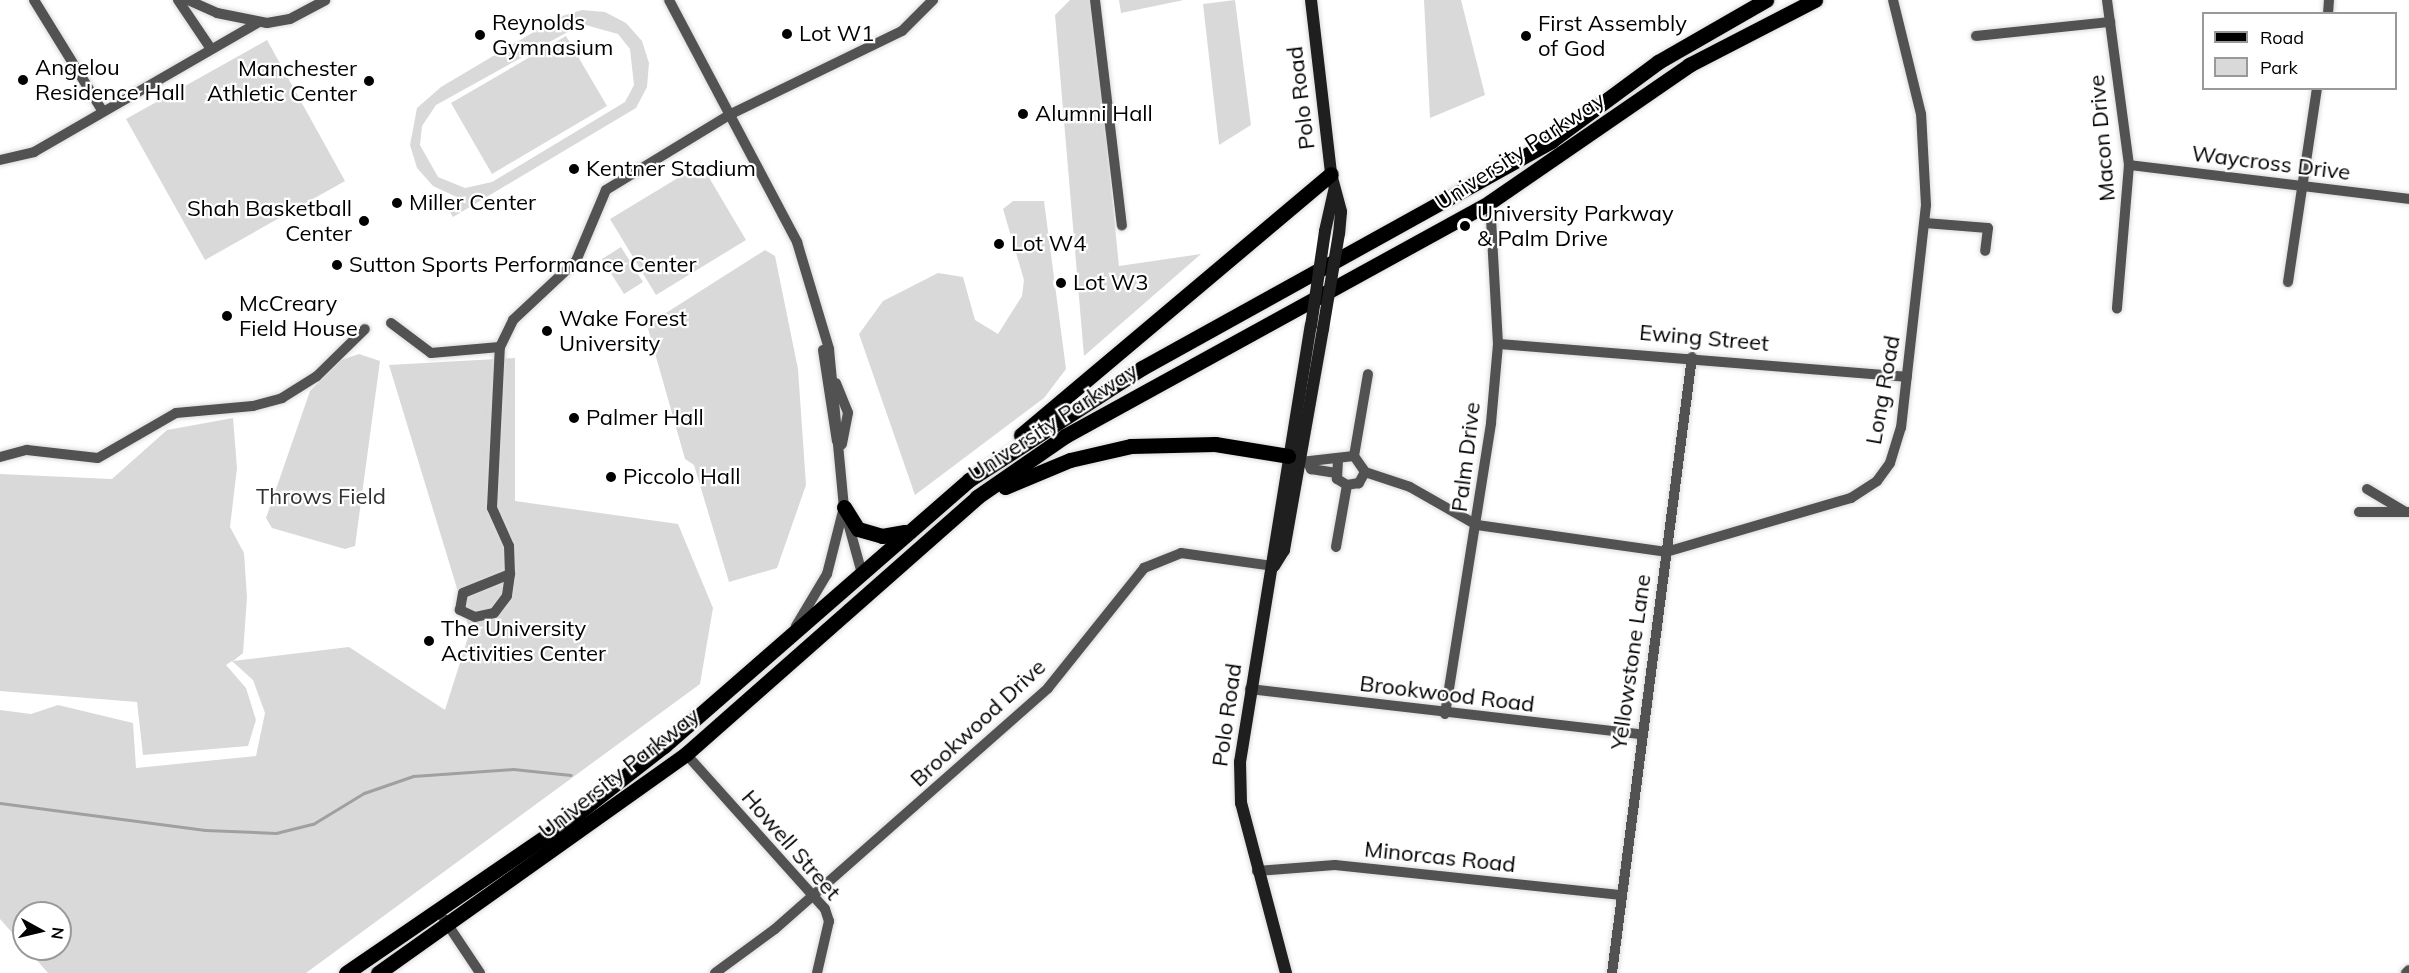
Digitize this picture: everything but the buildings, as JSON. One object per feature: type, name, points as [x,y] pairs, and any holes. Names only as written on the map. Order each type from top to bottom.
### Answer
[{"type":"main road","name":"Polo Road","points":[[1299,460],[1317,328],[1339,233],[1341,212],[1331,174],[1311,0]]},
{"type":"main road","name":"University Parkway","points":[[378,973],[443,917],[664,746],[796,626],[969,480],[1142,368],[1551,141],[1658,62],[1766,0]]},
{"type":"main road","name":"University Parkway","points":[[346,973],[443,917],[686,754],[829,623],[944,525],[1046,449],[1131,396],[1490,202],[1689,65],[1815,0]]},
{"type":"main road","points":[[969,480],[1331,174]]},
{"type":"main road","name":"Polo Road","points":[[1286,973],[1257,871],[1239,782],[1250,689],[1274,566],[1271,550],[1304,441],[1325,231],[1334,191]]},
{"type":"main road","points":[[944,525],[1021,479],[1100,452],[1188,443],[1299,460]]},
{"type":"main road","points":[[844,507],[852,524],[870,534],[907,531]]},
{"type":"main road","points":[[829,623],[831,611],[860,584],[861,570]]},
{"type":"street","points":[[34,0],[102,110]]},
{"type":"street","points":[[178,0],[211,49]]},
{"type":"street","points":[[188,0],[260,22],[290,19],[325,0]]},
{"type":"street","points":[[669,0],[731,114],[802,254],[834,381],[844,507],[861,570]]},
{"type":"street","points":[[1095,0],[1122,225]]},
{"type":"street","name":"Long Road","points":[[1477,525],[1666,552],[1851,498],[1877,481],[1890,463],[1901,428],[1925,223],[1921,114],[1893,0]]},
{"type":"street","name":"Macon Drive","points":[[2107,0],[2129,165],[2117,308]]},
{"type":"street","points":[[510,574],[463,593],[460,610],[475,617],[494,613],[507,596],[510,574],[509,546],[492,508],[500,346],[513,320],[576,261],[609,186],[731,114],[902,31],[930,4]]},
{"type":"street","points":[[0,160],[34,152],[102,110],[260,22]]},
{"type":"street","points":[[1976,36],[2110,22]]},
{"type":"street","points":[[2288,282],[2317,90]]},
{"type":"street","name":"Waycross Drive","points":[[2129,165],[2409,200]]},
{"type":"street","name":"Palm Drive","points":[[1445,714],[1477,525],[1498,344],[1490,202]]},
{"type":"street","points":[[1925,223],[1988,228],[1985,251]]},
{"type":"street","points":[[391,323],[431,354],[500,346]]},
{"type":"street","points":[[0,457],[27,450],[98,458],[182,411],[237,408],[282,398],[317,376],[365,329]]},
{"type":"street","points":[[823,335],[829,416],[840,447]]},
{"type":"street","name":"Ewing Street","points":[[1498,344],[1692,357],[1907,378]]},
{"type":"street","name":"Yellowstone Lane","points":[[1612,973],[1619,895],[1692,357]]},
{"type":"street","points":[[1336,467],[1353,456],[1368,374]]},
{"type":"street","points":[[1353,456],[1365,472],[1410,487],[1477,525]]},
{"type":"street","points":[[1299,460],[1315,458],[1336,467],[1347,485],[1336,548]]},
{"type":"street","points":[[1347,485],[1359,483],[1365,472]]},
{"type":"street","points":[[2367,489],[2407,511]]},
{"type":"street","points":[[796,626],[827,574],[844,507]]},
{"type":"street","points":[[2359,512],[2407,511]]},
{"type":"street","name":"Brookwood Drive","points":[[715,973],[812,897],[1048,688],[1144,567],[1181,553],[1274,566]]},
{"type":"street","name":"Brookwood Road","points":[[1250,689],[1445,714],[1641,734]]},
{"type":"street","name":"Howell Street","points":[[686,754],[812,897],[822,905],[829,921],[817,973]]},
{"type":"street","name":"Minorcas Road","points":[[1257,871],[1335,865],[1619,895]]},
{"type":"street","points":[[443,917],[480,973]]},
{"type":"green space","points":[[1070,0],[1092,0],[1119,266],[1201,254],[1084,356],[1055,15]]},
{"type":"green space","points":[[1119,0],[1184,0],[1121,13]]},
{"type":"green space","points":[[1235,0],[1251,125],[1219,145],[1203,4]]},
{"type":"green space","points":[[1424,0],[1461,0],[1485,95],[1430,118]]},
{"type":"green space","points":[[582,10],[605,12],[626,23],[642,41],[649,63],[647,87],[636,108],[453,217],[447,207],[461,199],[433,186],[417,168],[410,145],[417,108],[441,87],[559,17]],"holes":[[[582,24],[618,34],[630,49],[634,85],[625,102],[492,182],[465,188],[438,177],[420,145],[422,126],[436,105]]]},
{"type":"green space","points":[[566,36],[607,106],[492,174],[451,103]]},
{"type":"green space","points":[[267,40],[345,181],[205,260],[126,119]]},
{"type":"green space","points":[[701,164],[746,240],[656,295],[610,219]]},
{"type":"green space","points":[[1013,201],[1044,201],[1066,369],[1044,398],[915,495],[859,334],[883,301],[938,273],[963,277],[975,320],[998,334],[1022,296],[1024,280],[1003,209]]},
{"type":"green space","points":[[621,247],[643,282],[624,294],[602,259]]},
{"type":"green space","points":[[765,250],[775,256],[798,369],[806,485],[777,568],[729,582],[694,465],[685,459],[647,325]]},
{"type":"green space","name":"Throws Field","points":[[359,354],[380,361],[355,546],[345,549],[272,528],[266,518],[310,391],[341,360]]},
{"type":"green space","points":[[515,358],[515,501],[678,524],[713,608],[700,684],[306,973],[48,973],[38,961],[72,961],[72,901],[12,901],[12,932],[0,919],[0,710],[31,714],[58,705],[133,723],[136,768],[256,756],[265,713],[253,680],[232,661],[226,665],[246,688],[256,720],[248,746],[143,755],[137,702],[0,691],[0,474],[112,479],[167,430],[233,418],[237,468],[230,527],[244,553],[247,597],[243,653],[233,661],[349,647],[445,710],[470,631],[389,365]]},
{"type":"waterway","points":[[0,803],[205,830],[276,833],[313,824],[364,793],[413,776],[513,769],[571,775]]},
{"type":"place","name":"Lot W1","points":[[787,34]]},
{"type":"place","name":"Reynolds Gymnasium","points":[[480,35]]},
{"type":"place","name":"First Assembly of God","points":[[1526,36]]},
{"type":"place","name":"Angelou Residence Hall","points":[[23,80]]},
{"type":"place","name":"Manchester Athletic Center","points":[[369,81]]},
{"type":"place","name":"Alumni Hall","points":[[1023,114]]},
{"type":"place","name":"Kentner Stadium","points":[[574,169]]},
{"type":"place","name":"Miller Center","points":[[397,203]]},
{"type":"place","name":"Shah Basketball Center","points":[[364,221]]},
{"type":"place","name":"University Parkway & Palm Drive","points":[[1465,226]]},
{"type":"place","name":"Lot W4","points":[[999,244]]},
{"type":"place","name":"Sutton Sports Performance Center","points":[[337,265]]},
{"type":"place","name":"Lot W3","points":[[1061,283]]},
{"type":"place","name":"McCreary Field House","points":[[227,316]]},
{"type":"place","name":"Wake Forest University","points":[[547,331]]},
{"type":"place","name":"Palmer Hall","points":[[574,418]]},
{"type":"place","name":"Piccolo Hall","points":[[611,477]]},
{"type":"place","name":"The University Activities Center","points":[[429,641]]}]
